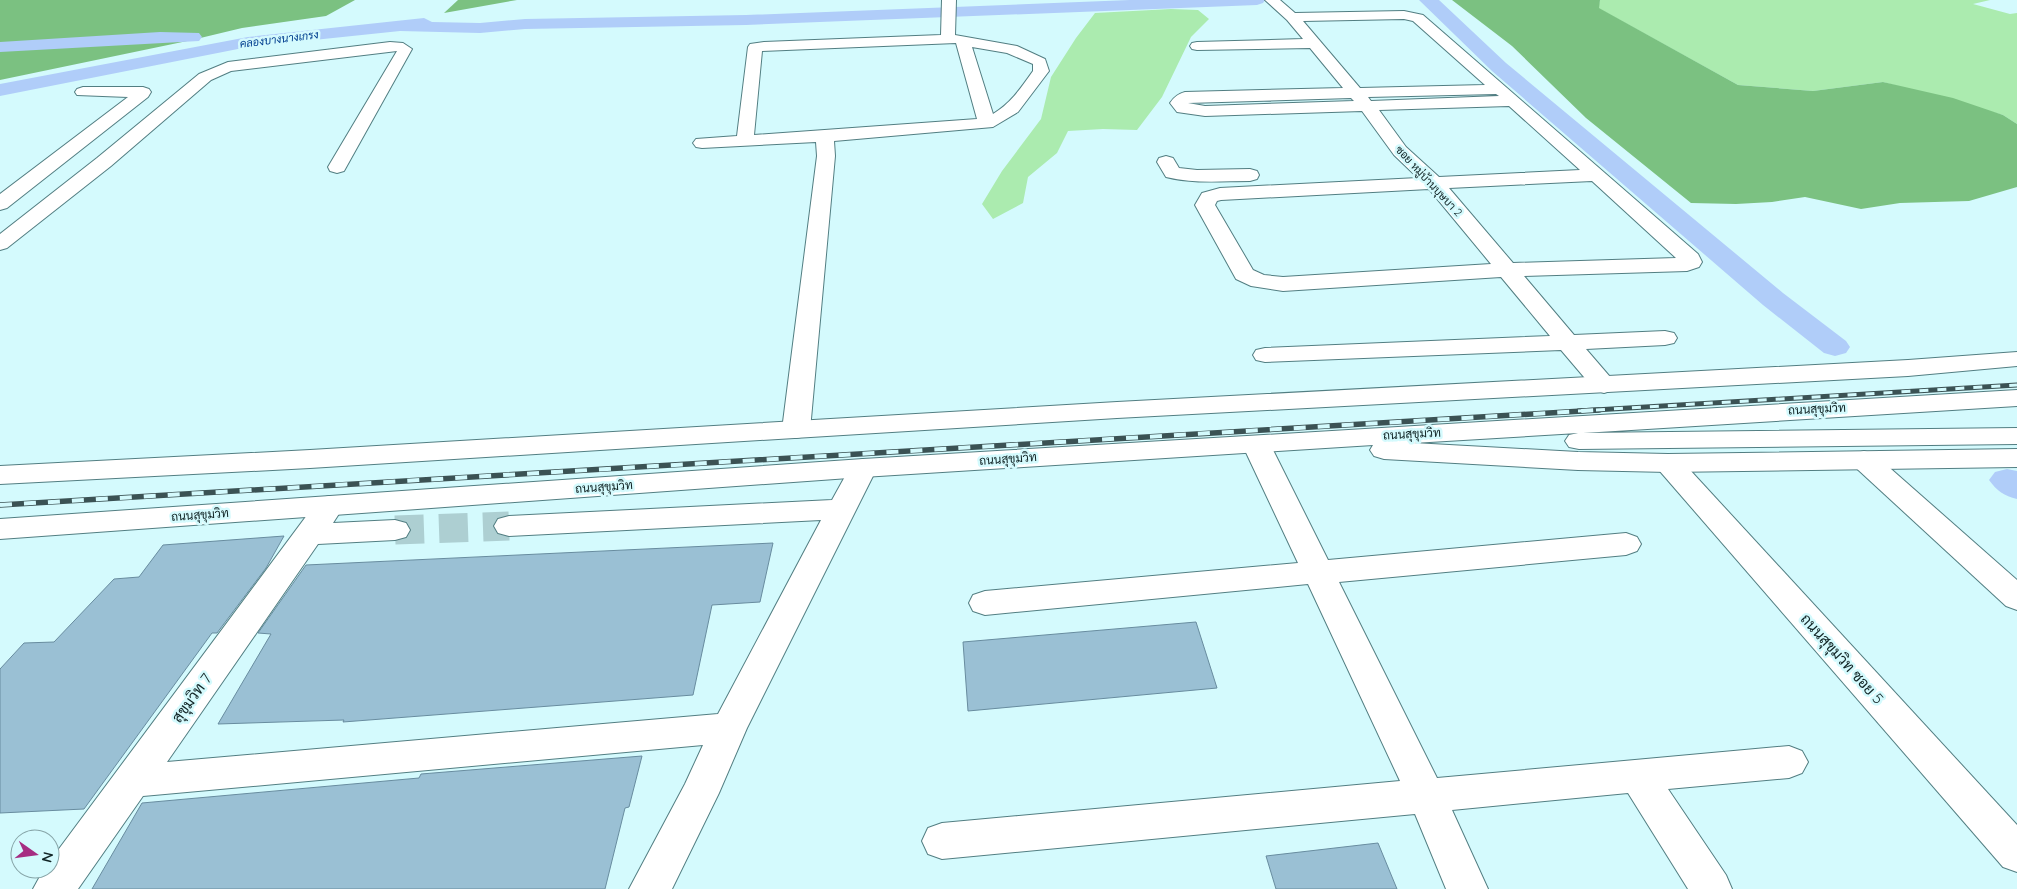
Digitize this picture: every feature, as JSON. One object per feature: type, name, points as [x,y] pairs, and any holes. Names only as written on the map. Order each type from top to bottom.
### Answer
[{"type":"main road","name":"ซอย หมู่บ้านบุษบา 2","points":[[1273,1],[1292,17],[1354,93],[1367,106],[1415,172],[1592,386]]},
{"type":"main road","points":[[948,8],[955,40],[987,123]]},
{"type":"main road","points":[[1292,17],[1411,16],[1418,18],[1507,95],[1691,262],[1687,264],[1496,271],[1283,284],[1259,281],[1244,274],[1205,205],[1209,197],[1220,194],[1415,172]]},
{"type":"main road","points":[[702,143],[745,141],[825,136],[987,123],[1002,117],[1018,104],[1041,71],[1040,62],[1027,54],[1003,46],[955,40],[755,47],[745,141]]},
{"type":"main road","points":[[1197,46],[1314,43]]},
{"type":"main road","points":[[0,244],[54,204],[141,133],[204,77],[216,70],[390,46],[398,46],[405,49],[337,167]]},
{"type":"main road","points":[[0,204],[143,92],[83,92]]},
{"type":"main road","points":[[1354,93],[1507,95],[1367,106],[1206,111],[1183,108],[1178,103],[1185,97],[1354,93]]},
{"type":"main road","points":[[796,430],[826,156],[825,136]]},
{"type":"main road","points":[[1166,162],[1173,173],[1185,176],[1589,169]]},
{"type":"main road","points":[[1265,355],[1665,338]]},
{"type":"main road","points":[[0,475],[310,459],[1117,410],[1908,368],[2017,359]]},
{"type":"main road","name":"ถนนสุขุมวิท","points":[[1,530],[320,520],[863,468],[2017,398]]},
{"type":"main road","points":[[1117,410],[1133,451]]},
{"type":"main road","points":[[1310,440],[1414,442],[2017,436]]},
{"type":"main road","points":[[1467,889],[1426,795],[1317,572],[1260,444],[1578,461],[1668,463],[2017,458]]},
{"type":"main road","points":[[1864,460],[2017,598]]},
{"type":"main road","name":"ถนนสุขุมวิท ซอย 5","points":[[1668,463],[2017,854]]},
{"type":"main road","points":[[650,889],[700,792],[729,728],[863,468]]},
{"type":"main road","points":[[510,526],[842,509]]},
{"type":"main road","points":[[320,520],[395,530]]},
{"type":"main road","name":"สุขุมวิท 7","points":[[54,889],[320,520]]},
{"type":"main road","points":[[984,603],[1626,544]]},
{"type":"main road","points":[[132,781],[729,728]]},
{"type":"main road","points":[[942,840],[1789,762]]},
{"type":"main road","points":[[1637,775],[1711,889]]},
{"type":"green space","points":[[0,0],[355,0],[326,16],[242,28],[0,80]]},
{"type":"green space","points":[[458,0],[517,0],[444,13]]},
{"type":"green space","points":[[1452,0],[1600,0],[1599,8],[1738,85],[1813,91],[1883,82],[1953,98],[2003,115],[2017,124],[2017,187],[1969,201],[1900,203],[1861,209],[1805,197],[1772,202],[1736,204],[1691,203],[1586,118],[1512,46]]},
{"type":"green space","points":[[1600,0],[1990,0],[1973,4],[2010,14],[2017,13],[2017,124],[2003,115],[1883,82],[1813,91],[1738,85],[1598,8]]},
{"type":"green space","points":[[1171,9],[1198,10],[1209,19],[1191,37],[1162,97],[1137,130],[1068,131],[1057,153],[1028,177],[1023,203],[993,219],[982,204],[1002,171],[1041,119],[1051,77],[1095,13]]},
{"type":"building","points":[[284,536],[266,568],[217,633],[212,633],[84,809],[0,813],[0,669],[24,643],[54,642],[114,579],[139,577],[163,545]]},
{"type":"building","points":[[773,543],[760,602],[712,605],[693,695],[343,722],[344,720],[218,724],[271,634],[258,633],[306,565]]},
{"type":"building","points":[[1196,622],[1217,688],[968,711],[963,642]]},
{"type":"building","points":[[642,756],[629,807],[625,808],[605,889],[92,889],[142,803],[419,778],[421,774]]},
{"type":"building","points":[[1378,843],[1397,889],[1276,889],[1266,856]]},
{"type":"waterway","points":[[402,26],[480,28],[525,24],[746,20],[1257,0]]},
{"type":"waterway","points":[[1427,0],[1433,3],[1499,67],[1773,299],[1835,347]]},
{"type":"waterway","name":"คลองบางนางเกรง","points":[[0,90],[248,42],[424,23]]},
{"type":"waterway","points":[[0,47],[160,37],[193,37]]},
{"type":"waterway","points":[[2007,480],[2017,488]]},
{"type":"tunnel","points":[[395,530],[509,526]]},
{"type":"railway","points":[[1578,411],[2017,385]]},
{"type":"railway","points":[[0,505],[1599,410]]}]
